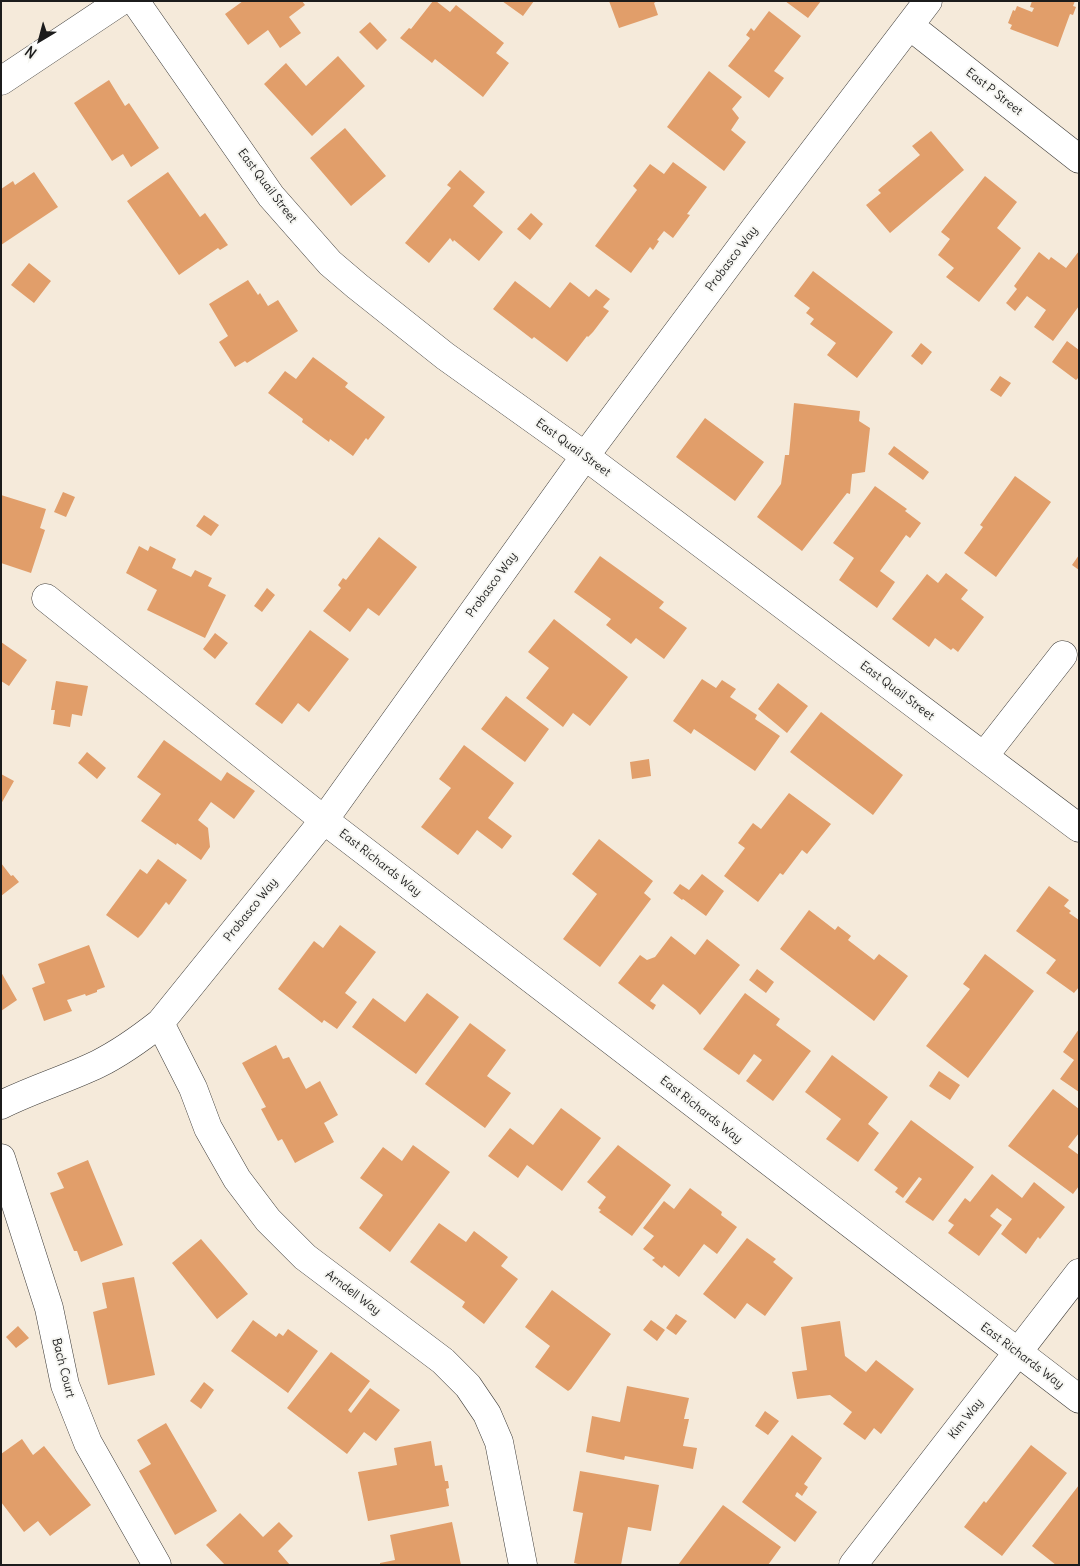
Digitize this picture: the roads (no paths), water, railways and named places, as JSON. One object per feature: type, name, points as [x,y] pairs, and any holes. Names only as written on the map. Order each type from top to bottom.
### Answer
[{"type":"street","points":[[1,81],[121,1]]},
{"type":"street","name":"East Quail Street","points":[[134,1],[272,196],[330,262],[357,286],[445,356],[585,456],[1079,828]]},
{"type":"street","name":"Probasco Way","points":[[1,1105],[99,1063],[140,1039],[160,1023],[324,820],[585,456],[928,1]]},
{"type":"street","name":"East P Street","points":[[910,26],[1079,159]]},
{"type":"street","name":"East Richards Way","points":[[46,598],[324,820],[1079,1399]]},
{"type":"street","points":[[984,756],[1063,655]]},
{"type":"street","name":"Arndell Way","points":[[160,1023],[193,1088],[208,1128],[237,1179],[268,1220],[305,1257],[443,1361],[468,1386],[487,1414],[499,1442],[523,1565]]},
{"type":"street","name":"Bach Court","points":[[1,1158],[49,1308],[65,1385],[88,1443],[157,1565]]},
{"type":"street","name":"Kim Way","points":[[853,1565],[1079,1273]]}]
